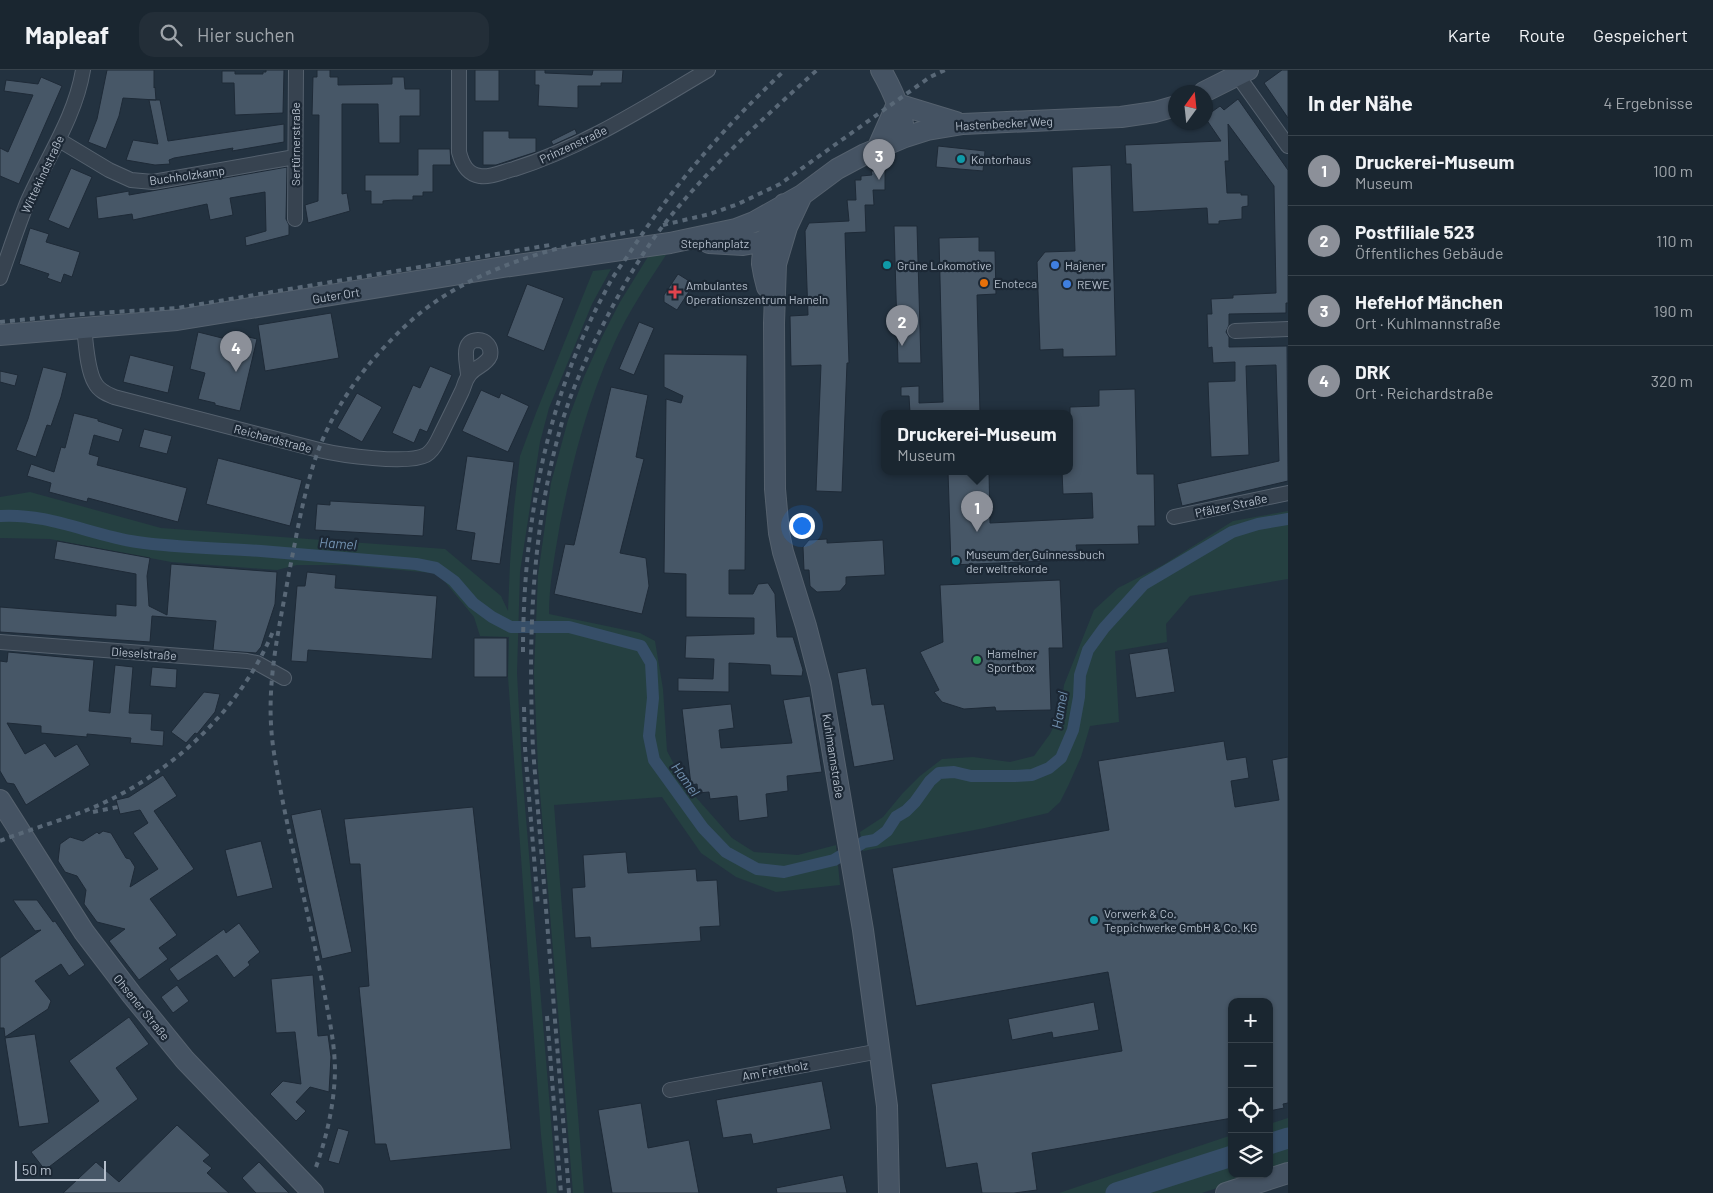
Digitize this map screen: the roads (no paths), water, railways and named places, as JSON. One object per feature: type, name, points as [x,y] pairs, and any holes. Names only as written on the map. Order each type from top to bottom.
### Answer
[{"type":"main road","points":[[768,238],[775,219],[784,204],[802,194],[837,169],[878,148],[905,137],[903,120],[881,70]]},
{"type":"main road","points":[[1213,88],[1243,73]]},
{"type":"main road","points":[[897,104],[963,124]]},
{"type":"main road","points":[[878,148],[897,104]]},
{"type":"main road","name":"Hastenbecker Weg","points":[[905,137],[937,127],[963,124],[1121,117],[1168,108]]},
{"type":"main road","name":"Kuhlmannstraße","points":[[802,194],[769,264],[774,323],[774,490],[779,533],[787,569],[806,626],[821,684],[849,848],[887,1106],[889,1193]]},
{"type":"main road","name":"Stephanplatz","points":[[740,237],[754,222],[784,204]]},
{"type":"main road","name":"Stephanplatz","points":[[768,238],[787,227]]},
{"type":"main road","name":"Stephanplatz","points":[[670,243],[725,243],[754,230],[768,238],[773,248],[769,264]]},
{"type":"main road","points":[[740,237],[755,254],[769,264]]},
{"type":"main road","name":"Guter Ort","points":[[0,332],[177,320],[503,267],[670,243]]},
{"type":"main road","name":"Ohsener Straße","points":[[0,800],[84,932],[132,995],[189,1064],[313,1193]]},
{"type":"main road","points":[[1226,1193],[1288,1173]]},
{"type":"street","name":"Wittekindstraße","points":[[0,278],[27,203],[59,140],[81,85],[83,70]]},
{"type":"street","name":"Sertürnerstraße","points":[[295,219],[296,70]]},
{"type":"street","name":"Prinzenstraße","points":[[459,70],[459,152],[462,164],[470,172],[481,176],[496,174],[544,159],[596,135],[708,70]]},
{"type":"street","points":[[1243,73],[1288,146]]},
{"type":"street","name":"Buchholzkamp","points":[[59,140],[109,170],[131,180],[153,182],[295,157]]},
{"type":"street","name":"Reichardstraße","points":[[84,327],[92,376],[96,384],[106,394],[318,450],[350,456],[406,459],[426,455],[433,449],[438,440],[468,376]]},
{"type":"street","points":[[1235,331],[1288,329]]},
{"type":"street","name":"Pfälzer Straße","points":[[1174,517],[1288,493]]},
{"type":"street","name":"Dieselstraße","points":[[0,642],[247,661],[257,663],[284,678]]},
{"type":"street","name":"Am Frettholz","points":[[670,1090],[880,1052]]},
{"type":"waterway","name":"Hamel","points":[[0,516],[18,516],[52,521],[120,539],[152,544],[300,554],[416,564],[436,568],[454,581],[473,603],[492,617],[511,627],[569,627],[641,646],[651,663],[653,698],[649,736],[654,760],[703,828],[726,852],[757,869],[784,872],[834,860],[864,842],[875,840],[887,831],[896,817],[915,802],[930,781],[939,773],[954,772],[971,776],[1015,776],[1032,775],[1049,768],[1061,758],[1073,730],[1079,697],[1080,675],[1088,650],[1104,628],[1144,584],[1232,532],[1258,524],[1288,519]]},
{"type":"waterway","points":[[1273,1143],[1288,1138]]},
{"type":"waterway","points":[[1116,1193],[1228,1157]]},
{"type":"railway","points":[[523,652],[527,558],[533,512],[553,421],[567,377],[584,334],[612,278],[681,182],[741,113],[785,70]]},
{"type":"railway","points":[[569,1193],[533,749],[531,666],[534,583],[538,542],[552,460],[563,419],[582,368],[613,305],[646,250],[664,224],[707,174],[817,70]]},
{"type":"railway","points":[[663,225],[710,214],[738,204],[780,184],[930,77],[945,70]]},
{"type":"railway","points":[[316,1167],[327,1132],[331,1108],[335,1072],[334,1048],[321,976],[290,837],[274,753],[271,730],[271,685],[298,527],[318,451],[334,416],[347,394],[370,363],[412,320],[441,298],[463,285],[510,264],[559,248],[634,231]]},
{"type":"railway","points":[[0,322],[68,315],[177,308],[550,245]]},
{"type":"railway","points":[[0,841],[101,804],[129,790],[181,754],[204,733],[244,684],[261,657],[274,629]]},
{"type":"railway","points":[[524,707],[525,748],[538,906]]},
{"type":"railway","points":[[93,812],[118,807]]},
{"type":"railway","points":[[547,1016],[561,1193]]},
{"type":"place","name":"Kontorhaus","points":[[961,159]]},
{"type":"place","name":"HefeHof Mänchen","points":[[879,180]]},
{"type":"place","name":"Grüne Lokomotive","points":[[887,265]]},
{"type":"place","name":"Hajener","points":[[1055,265]]},
{"type":"place","name":"Enoteca","points":[[984,283]]},
{"type":"place","name":"REWE","points":[[1067,284]]},
{"type":"place","name":"Ambulantes Operationszentrum Hameln","points":[[675,292]]},
{"type":"place","name":"Postfiliale 523","points":[[902,346]]},
{"type":"place","name":"DRK","points":[[236,372]]},
{"type":"place","name":"Druckerei-Museum","points":[[977,532]]},
{"type":"place","name":"Museum der Guinnessbuch der weltrekorde","points":[[956,561]]},
{"type":"place","name":"Hamelner Sportbox","points":[[977,660]]},
{"type":"place","name":"Vorwerk & Co. Teppichwerke GmbH & Co. KG","points":[[1094,920]]}]
